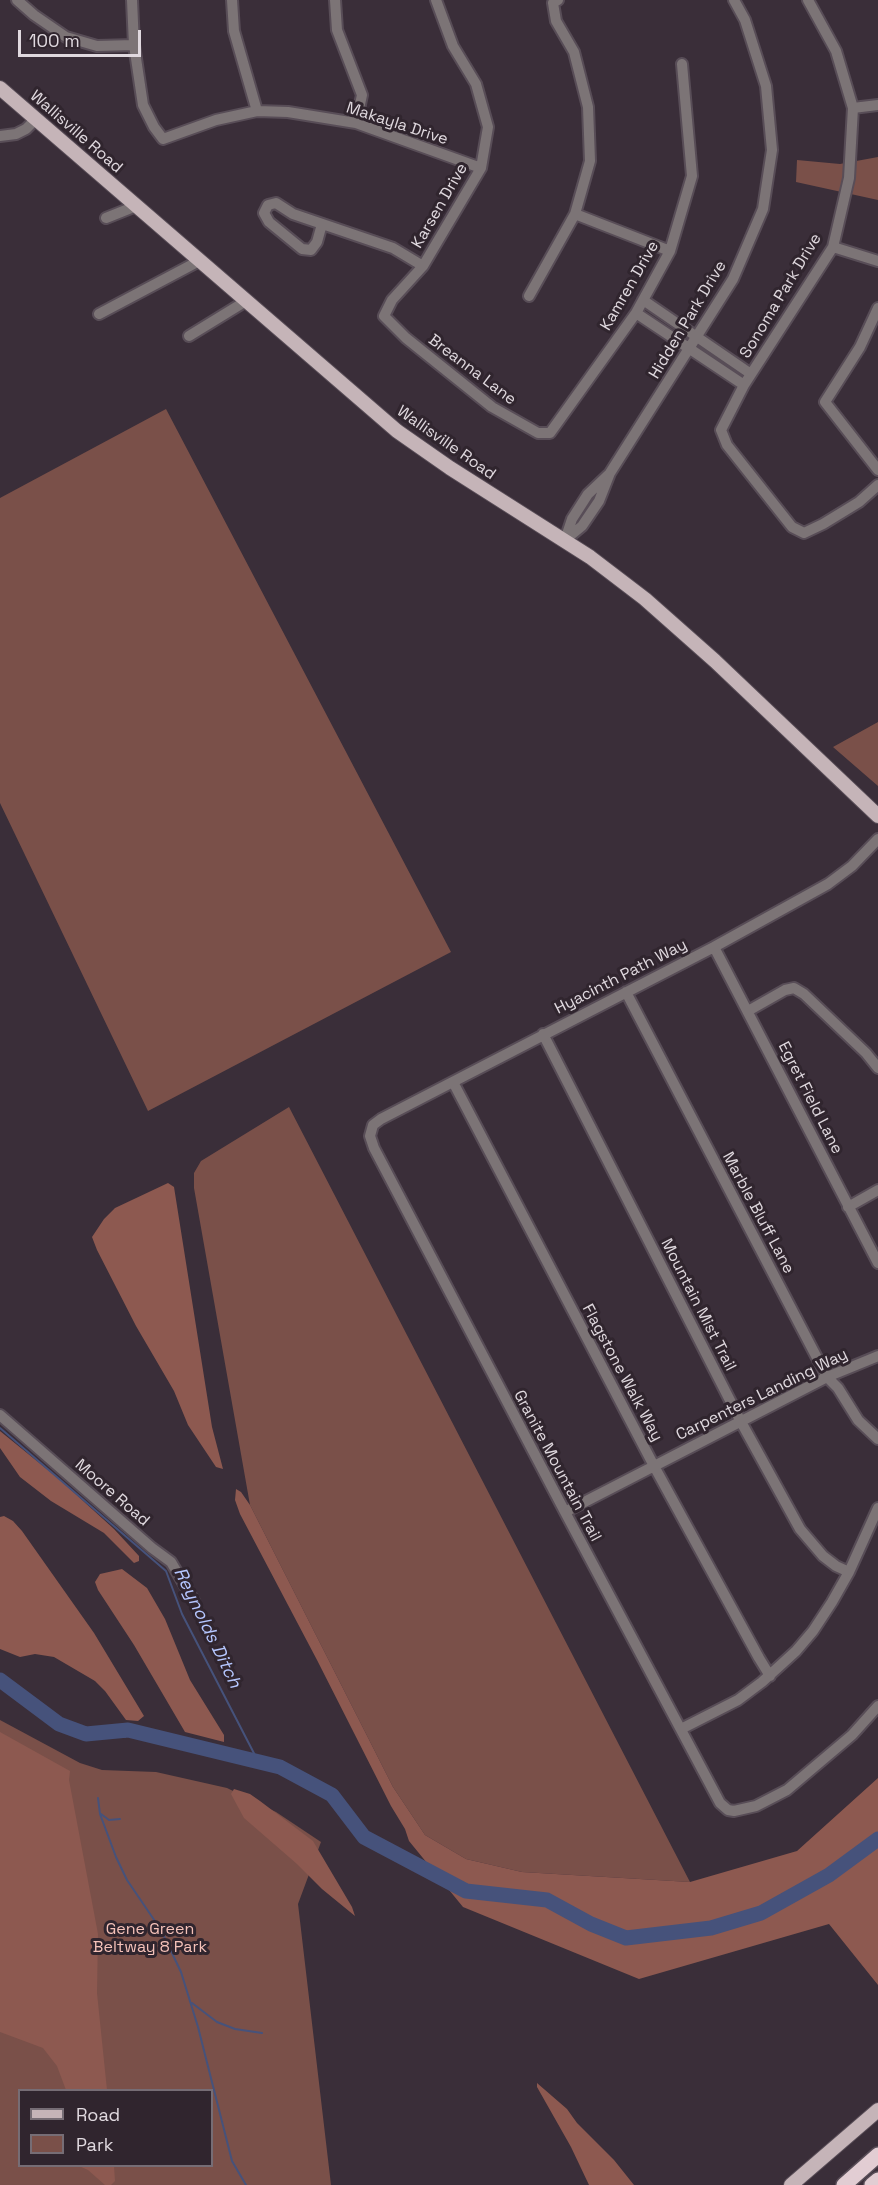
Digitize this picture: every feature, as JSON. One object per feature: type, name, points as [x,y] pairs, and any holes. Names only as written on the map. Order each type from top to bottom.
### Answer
[{"type":"highway","points":[[844,2185],[878,2155]]},
{"type":"highway","points":[[872,2185],[878,2180]]},
{"type":"main road","name":"Wallisville Road","points":[[0,88],[397,431],[459,474],[565,540],[645,599],[715,660],[878,816]]},
{"type":"main road","points":[[791,2185],[878,2110]]},
{"type":"street","points":[[17,0],[66,37],[97,46],[134,45],[132,0]]},
{"type":"street","points":[[232,0],[234,31],[257,111]]},
{"type":"street","points":[[335,0],[337,30],[362,95],[356,123]]},
{"type":"street","name":"Karsen Drive","points":[[384,316],[392,300],[423,266],[481,168],[488,127],[476,84],[453,46],[436,0]]},
{"type":"street","points":[[529,296],[575,214],[590,161],[588,107],[574,52],[556,21],[553,3],[558,0]]},
{"type":"street","name":"Hidden Park Drive","points":[[565,540],[572,519],[588,494],[610,473],[733,279],[763,209],[772,150],[766,86],[745,20],[735,0]]},
{"type":"street","name":"Sonoma Park Drive","points":[[808,0],[836,51],[853,108],[849,178],[833,247],[744,385],[721,430],[727,445],[792,527],[804,533],[859,502],[878,485]]},
{"type":"street","name":"Makayla Drive","points":[[134,45],[143,105],[163,139],[216,120],[257,111],[288,112],[356,123],[481,168]]},
{"type":"street","name":"Kamren Drive","points":[[550,433],[636,313],[670,251],[692,176],[682,64]]},
{"type":"street","points":[[853,108],[878,105]]},
{"type":"street","points":[[0,136],[16,134],[26,129],[36,119]]},
{"type":"street","points":[[322,224],[317,242],[311,250],[302,249],[269,222],[264,213],[268,205],[276,203],[293,214],[393,248],[423,266]]},
{"type":"street","points":[[106,218],[136,206]]},
{"type":"street","points":[[575,214],[670,251]]},
{"type":"street","points":[[833,247],[878,261]]},
{"type":"street","points":[[99,314],[199,261]]},
{"type":"street","points":[[643,300],[751,374]]},
{"type":"street","points":[[189,336],[246,302]]},
{"type":"street","points":[[878,308],[860,347],[825,402],[878,470]]},
{"type":"street","points":[[636,313],[744,385]]},
{"type":"street","name":"Breanna Lane","points":[[384,316],[405,338],[492,407],[538,433],[550,433]]},
{"type":"street","name":"Hyacinth Path Way","points":[[370,1130],[381,1119],[714,947],[833,880],[852,866],[878,839]]},
{"type":"street","name":"Egret Field Lane","points":[[714,947],[878,1263]]},
{"type":"street","points":[[748,1011],[785,990],[794,988],[804,994],[858,1045],[878,1068]]},
{"type":"street","name":"Marble Bluff Lane","points":[[626,992],[827,1377],[838,1388],[858,1420],[878,1438]]},
{"type":"street","name":"Mountain Mist Trail","points":[[543,1034],[740,1420],[805,1536],[823,1556],[849,1572]]},
{"type":"street","name":"Flagstone Walk Way","points":[[453,1082],[654,1466],[770,1676]]},
{"type":"street","name":"Granite Mountain Trail","points":[[370,1130],[374,1148],[565,1512],[716,1796],[728,1810],[756,1806],[787,1790],[852,1735],[878,1706]]},
{"type":"street","points":[[848,1207],[878,1190]]},
{"type":"street","name":"Carpenters Landing Way","points":[[565,1512],[740,1420],[827,1377],[878,1356]]},
{"type":"street","name":"Moore Road","points":[[0,1415],[171,1562],[194,1602]]},
{"type":"street","points":[[681,1729],[738,1700],[770,1676],[796,1651],[813,1631],[849,1572],[878,1508]]},
{"type":"green space","points":[[878,157],[878,200],[796,182],[797,160],[840,164]]},
{"type":"green space","points":[[166,409],[451,952],[148,1111],[0,803],[0,498]]},
{"type":"green space","points":[[878,722],[878,786],[833,747]]},
{"type":"green space","points":[[289,1107],[690,1882],[522,1872],[466,1859],[425,1835],[393,1787],[250,1505],[194,1188],[194,1173],[201,1161]]},
{"type":"green space","name":"Gene Green Beltway 8 Park","points":[[0,1720],[80,1763],[102,1770],[156,1772],[227,1788],[276,1812],[321,1842],[298,1904],[331,2185],[0,2185]]},
{"type":"shaded area","points":[[168,1183],[174,1187],[212,1427],[223,1469],[216,1467],[188,1425],[174,1391],[136,1326],[92,1237],[115,1208]]},
{"type":"shaded area","points":[[0,1431],[59,1479],[114,1529],[139,1556],[139,1561],[134,1563],[104,1533],[51,1501],[20,1477],[0,1448]]},
{"type":"shaded area","points":[[236,1489],[250,1505],[393,1787],[425,1835],[466,1859],[522,1872],[690,1882],[797,1851],[878,1778],[878,1985],[829,1924],[639,1979],[463,1907],[409,1841],[405,1829],[240,1514],[235,1500]]},
{"type":"shaded area","points":[[4,1516],[13,1521],[22,1531],[94,1633],[144,1716],[138,1721],[126,1720],[95,1681],[54,1657],[35,1654],[20,1657],[0,1649],[0,1517]]},
{"type":"shaded area","points":[[122,1569],[147,1588],[165,1619],[190,1680],[224,1735],[224,1742],[185,1732],[134,1645],[98,1590],[95,1582],[100,1574]]},
{"type":"shaded area","points":[[0,1732],[70,1771],[69,1780],[98,1934],[97,1993],[107,2089],[66,2089],[57,2066],[43,2048],[0,2032]]},
{"type":"shaded area","points":[[234,1789],[250,1794],[313,1841],[355,1916],[244,1818],[231,1794]]},
{"type":"shaded area","points":[[537,2083],[567,2109],[634,2185],[589,2185],[571,2147],[537,2087]]},
{"type":"shaded area","points":[[81,2167],[114,2167],[115,2181],[111,2185],[105,2185]]},
{"type":"waterway","name":"Reynolds Ditch","points":[[0,1428],[166,1571],[182,1614],[259,1763]]},
{"type":"waterway","points":[[0,1680],[59,1724],[86,1734],[128,1730],[280,1767],[332,1795],[364,1837],[466,1891],[547,1900],[591,1924],[626,1938],[711,1928],[761,1913],[829,1875],[878,1839]]},
{"type":"waterway","points":[[125,1737],[128,1730]]},
{"type":"waterway","points":[[98,1798],[100,1814],[116,1857],[127,1880],[161,1930],[181,1972],[198,2027],[232,2161],[246,2185]]},
{"type":"waterway","points":[[101,1814],[109,1820],[120,1819]]},
{"type":"waterway","points":[[192,2003],[217,2022],[235,2029],[262,2033]]}]
